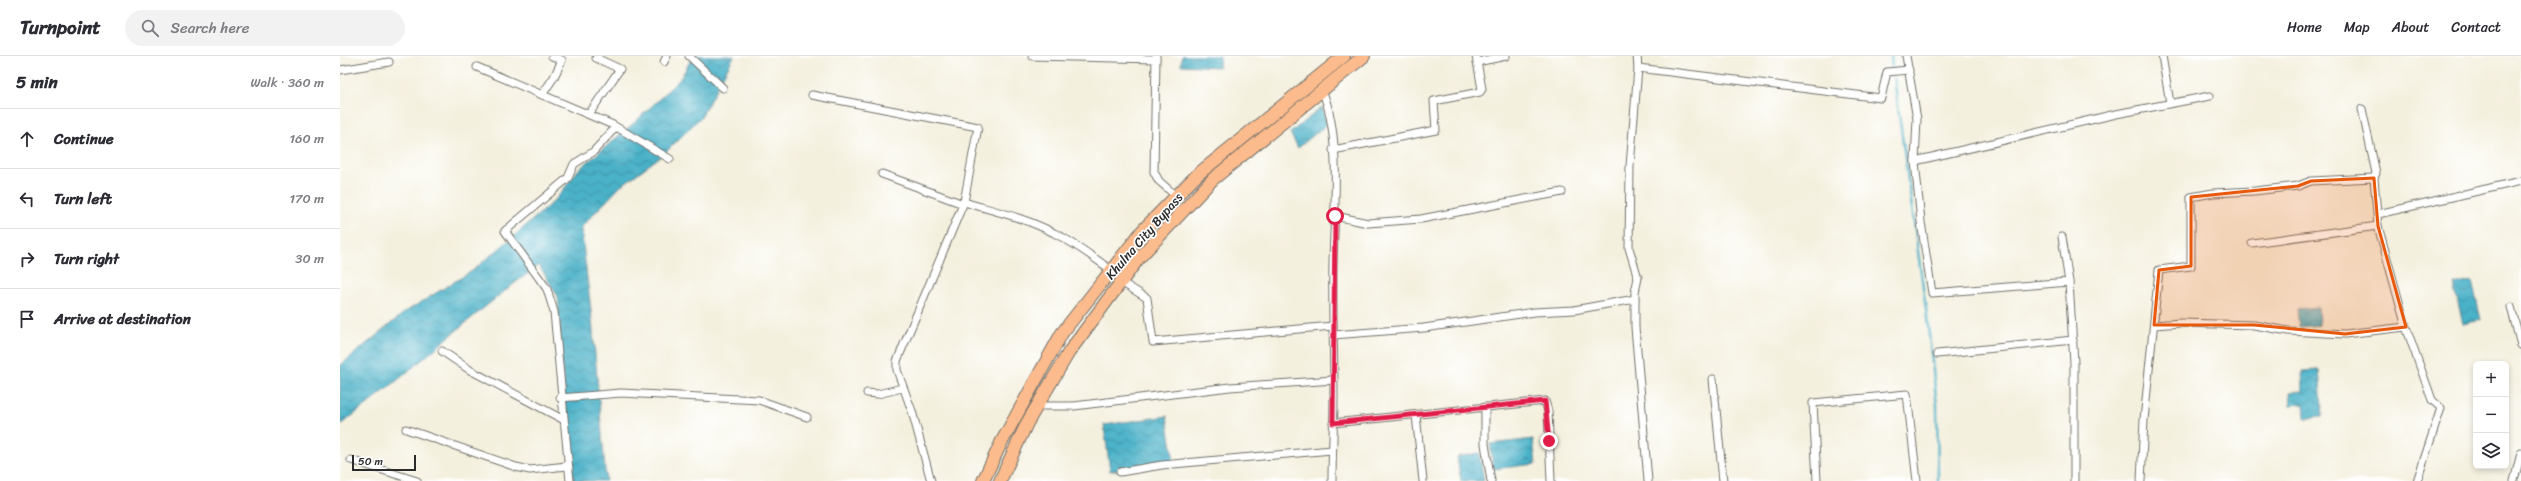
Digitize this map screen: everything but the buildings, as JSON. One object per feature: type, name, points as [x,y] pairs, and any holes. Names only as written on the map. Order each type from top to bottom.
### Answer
[{"type":"highway","name":"Khulna City Bypass","points":[[983,481],[1001,443],[1062,333],[1144,230],[1197,175],[1249,131],[1344,56]]},
{"type":"highway","name":"Khulna City Bypass","points":[[1000,481],[1037,406],[1069,352],[1138,259],[1213,178],[1364,56]]},
{"type":"street","points":[[542,94],[554,77],[562,60],[552,56]]},
{"type":"street","points":[[589,114],[620,69],[596,58],[598,56]]},
{"type":"street","points":[[689,56],[722,86]]},
{"type":"street","points":[[1032,56],[1156,57],[1154,172],[1156,177],[1176,196]]},
{"type":"street","points":[[1333,150],[1436,130],[1434,101],[1480,92],[1482,89],[1476,59],[1506,56]]},
{"type":"street","points":[[1637,56],[1638,68],[1630,173],[1629,248],[1638,278],[1635,300],[1635,327],[1648,481]]},
{"type":"street","points":[[1906,56],[1917,119],[1915,161],[1932,293],[2069,282]]},
{"type":"street","points":[[2162,56],[2170,103]]},
{"type":"street","points":[[340,70],[389,62]]},
{"type":"street","points":[[477,67],[619,128],[668,158]]},
{"type":"street","points":[[1638,68],[1881,98],[1887,72],[1909,70]]},
{"type":"street","points":[[1322,90],[1327,102],[1333,150],[1335,216],[1332,481]]},
{"type":"street","points":[[812,95],[978,127],[963,203],[898,354],[897,370],[902,388],[912,411],[932,481]]},
{"type":"street","points":[[1915,161],[2116,114],[2210,96]]},
{"type":"street","points":[[2362,109],[2376,173],[2374,178],[2378,226],[2406,327],[2432,400],[2441,408],[2417,481]]},
{"type":"street","points":[[570,481],[562,419],[562,398],[554,312],[546,289],[505,231],[535,208],[542,200],[568,178],[574,164],[593,152],[619,128]]},
{"type":"street","points":[[882,174],[963,203],[1015,217],[1054,232],[1079,247],[1111,270]]},
{"type":"street","points":[[2141,481],[2144,420],[2159,270],[2191,266],[2191,197],[2213,193],[2255,191],[2298,186],[2311,181],[2374,178]]},
{"type":"street","points":[[2378,214],[2521,181]]},
{"type":"street","points":[[1335,216],[1368,223],[1421,219],[1562,192]]},
{"type":"street","points":[[2252,244],[2378,226]]},
{"type":"street","points":[[2062,237],[2069,282],[2074,340],[2074,481]]},
{"type":"street","points":[[1121,282],[1147,298],[1153,342],[1333,326]]},
{"type":"street","points":[[1333,335],[1424,328],[1534,312],[1574,310],[1635,300]]},
{"type":"street","points":[[2511,307],[2521,344]]},
{"type":"street","points":[[2154,325],[2181,323],[2254,325],[2288,331],[2345,334],[2406,327]]},
{"type":"street","points":[[1937,354],[2074,340]]},
{"type":"street","points":[[442,351],[470,370],[562,419]]},
{"type":"street","points":[[1713,378],[1723,481]]},
{"type":"street","points":[[1037,406],[1074,406],[1230,387],[1334,380]]},
{"type":"street","points":[[867,393],[878,394],[902,388]]},
{"type":"street","points":[[562,398],[601,394],[650,394],[759,400],[806,417]]},
{"type":"street","points":[[1817,481],[1813,403],[1907,394],[1917,481]]},
{"type":"street","points":[[1333,423],[1545,401],[1548,411],[1551,481]]},
{"type":"street","points":[[1485,407],[1485,444],[1491,481]]},
{"type":"street","points":[[1416,415],[1424,481]]},
{"type":"street","points":[[406,429],[516,467],[530,470],[567,466]]},
{"type":"street","points":[[1120,472],[1162,465],[1332,450]]},
{"type":"street","points":[[2514,481],[2521,453]]},
{"type":"street","points":[[351,460],[417,481]]},
{"type":"highlighted area","points":[[2374,178],[2378,226],[2406,327],[2345,334],[2254,325],[2154,325],[2159,270],[2191,266],[2191,197],[2298,186],[2311,181]]},
{"type":"water","points":[[693,56],[734,56],[701,117],[665,153],[622,185],[581,227],[592,319],[606,481],[573,481],[562,368],[558,297],[539,265],[488,304],[366,406],[340,425],[340,366],[405,312],[472,271],[513,237],[557,198],[578,170],[635,122],[680,79]]},
{"type":"water","points":[[1182,56],[1220,56],[1219,67],[1181,65]]},
{"type":"water","points":[[1322,107],[1327,124],[1298,148],[1290,133]]},
{"type":"water","points":[[2472,281],[2481,320],[2463,324],[2454,285]]},
{"type":"water","points":[[2318,307],[2319,325],[2299,327],[2297,309]]},
{"type":"water","points":[[2319,370],[2323,417],[2305,418],[2304,404],[2291,405],[2290,392],[2303,391],[2302,371]]},
{"type":"water","points":[[1167,416],[1174,462],[1110,471],[1104,425]]},
{"type":"water","points":[[1533,439],[1536,464],[1493,469],[1490,444]]},
{"type":"water","points":[[1479,453],[1484,481],[1461,481],[1457,457]]},
{"type":"waterway","points":[[1891,56],[1892,67]]},
{"type":"waterway","points":[[1894,78],[1926,309],[1937,406],[1938,481]]},
{"type":"route","points":[[1335,216],[1333,263],[1333,423],[1364,421],[1465,408],[1526,404],[1545,401],[1548,411],[1549,441]]}]
